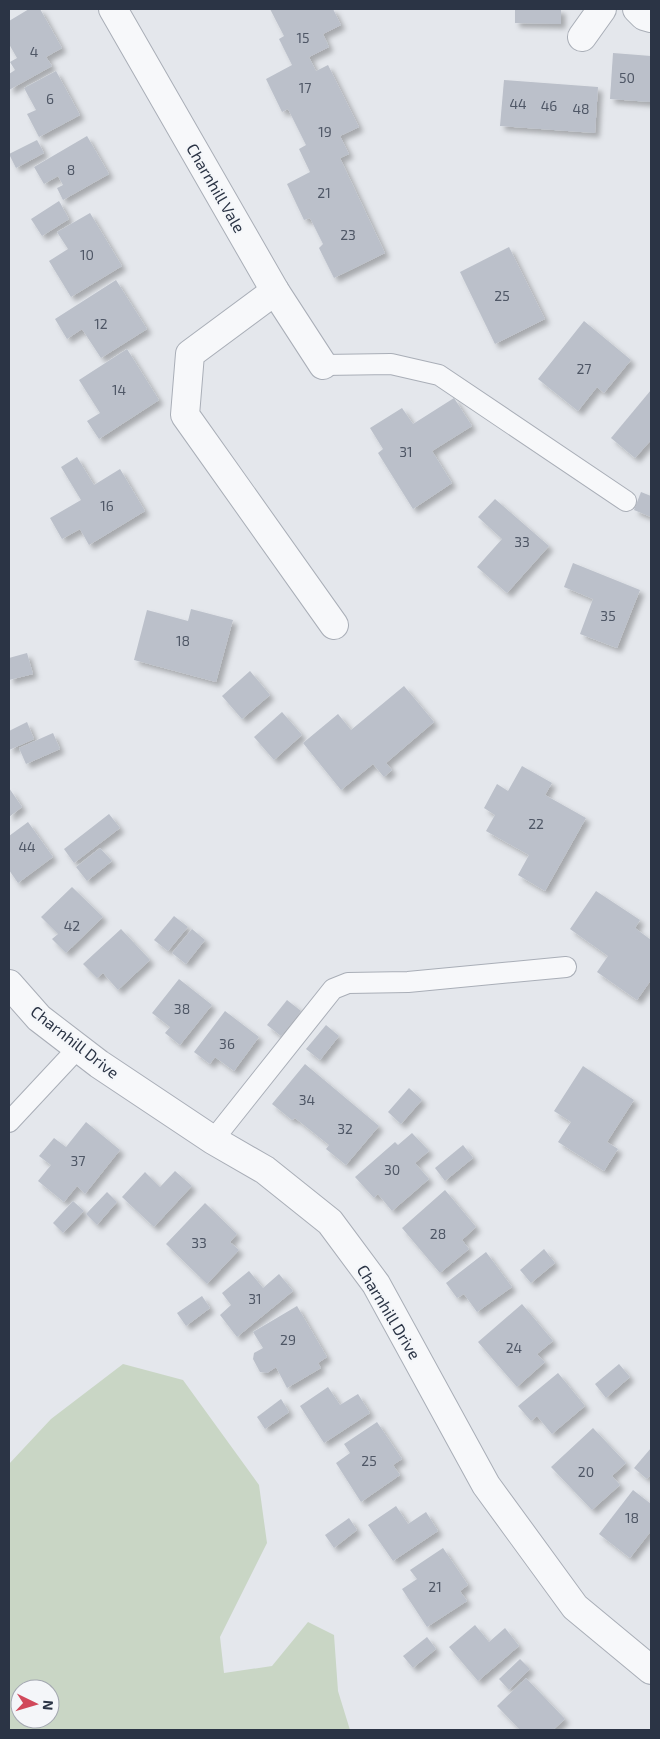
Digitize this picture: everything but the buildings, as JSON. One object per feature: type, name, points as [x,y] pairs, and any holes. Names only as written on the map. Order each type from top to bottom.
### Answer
[{"type":"street","name":"Charnhill Vale","points":[[113,9],[276,291],[323,365]]},
{"type":"street","points":[[582,37],[602,9]]},
{"type":"street","points":[[637,9],[644,16],[651,18]]},
{"type":"street","points":[[276,291],[190,354],[185,415],[334,625]]},
{"type":"street","name":"Charnhill Drive","points":[[9,984],[39,1018],[78,1048],[214,1140],[265,1170],[330,1222],[376,1284],[486,1485],[575,1607],[651,1670]]},
{"type":"lane","points":[[323,365],[391,364],[439,375],[626,501]]},
{"type":"lane","points":[[214,1140],[332,989],[348,983],[408,982],[566,967]]},
{"type":"lane","points":[[9,1122],[78,1048]]},
{"type":"green space","points":[[123,1364],[183,1380],[259,1485],[267,1543],[220,1637],[224,1673],[272,1666],[308,1622],[334,1635],[338,1691],[350,1730],[9,1730],[9,1464],[51,1419]]}]
